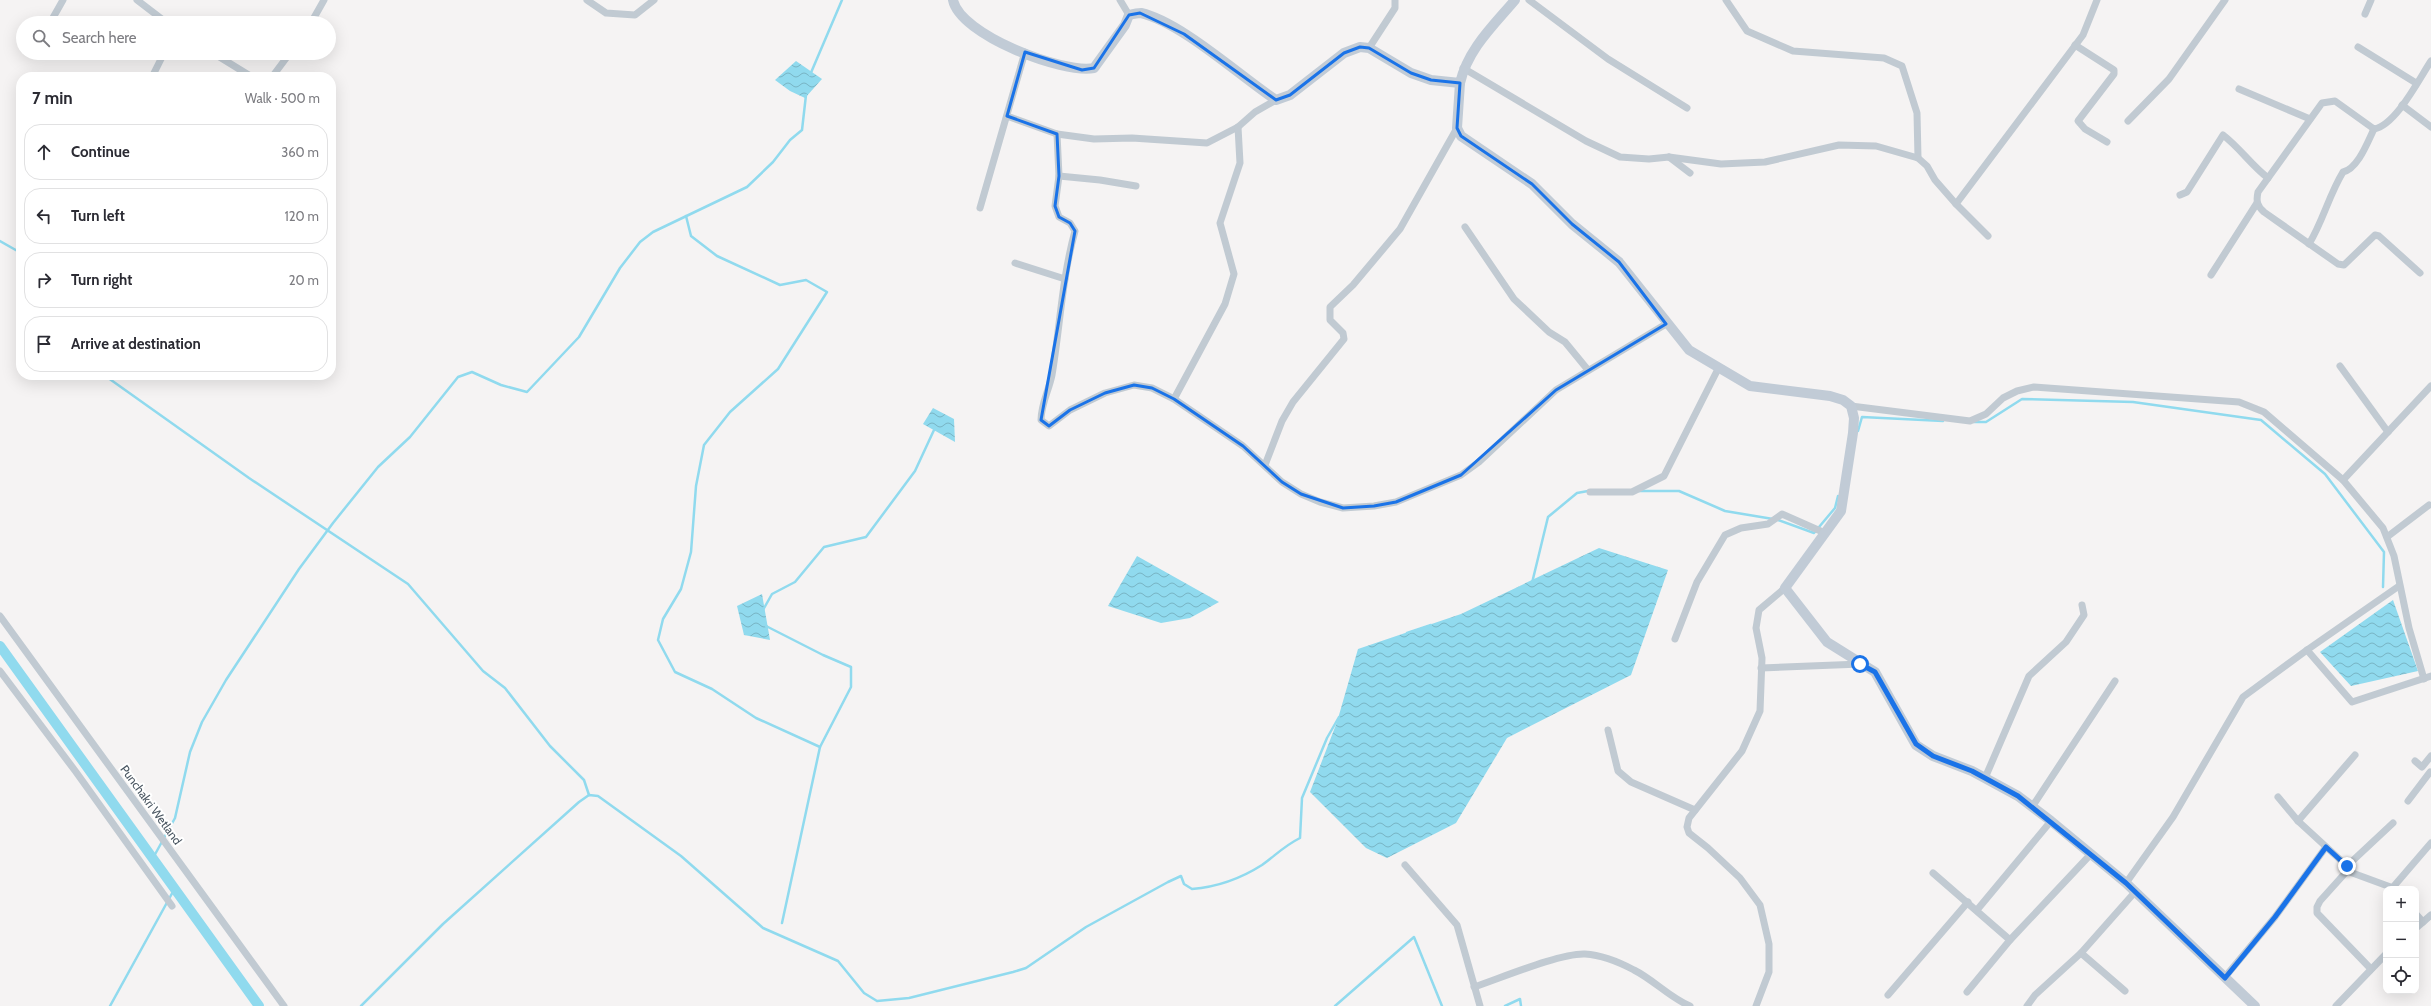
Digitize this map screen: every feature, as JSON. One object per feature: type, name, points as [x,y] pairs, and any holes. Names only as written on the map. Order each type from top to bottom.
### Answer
[{"type":"street","points":[[54,16],[64,0]]},
{"type":"street","points":[[137,0],[158,16]]},
{"type":"street","points":[[315,16],[324,0]]},
{"type":"street","points":[[587,0],[606,13],[634,15],[654,0]]},
{"type":"street","points":[[953,0],[963,18],[991,39],[1040,59],[1082,70],[1094,68],[1121,30],[1129,15]]},
{"type":"street","points":[[1120,0],[1129,15]]},
{"type":"street","points":[[1369,48],[1395,8],[1395,0]]},
{"type":"street","points":[[1265,465],[1282,421],[1293,402],[1344,339],[1343,333],[1330,320],[1330,307],[1353,285],[1400,229],[1457,128],[1460,83],[1463,68],[1472,51],[1515,0]]},
{"type":"street","points":[[1530,0],[1608,59],[1687,108]]},
{"type":"street","points":[[1726,0],[1747,31],[1793,51],[1884,58],[1902,66],[1918,113],[1918,158]]},
{"type":"street","points":[[1956,204],[2075,45],[2090,20],[2097,0]]},
{"type":"street","points":[[2128,121],[2169,79],[2225,0]]},
{"type":"street","points":[[2364,14],[2372,0]]},
{"type":"street","points":[[1129,15],[1140,13],[1161,20],[1220,59],[1276,100]]},
{"type":"street","points":[[2075,45],[2114,70],[2114,74],[2078,121],[2085,129],[2107,142]]},
{"type":"street","points":[[1007,116],[1057,134],[1094,139],[1132,138],[1207,143],[1238,127],[1255,112],[1300,88],[1344,53],[1360,47],[1369,48],[1411,73],[1431,80],[1460,83]]},
{"type":"street","points":[[2358,47],[2416,84]]},
{"type":"street","points":[[980,208],[1025,52]]},
{"type":"street","points":[[154,72],[160,60]]},
{"type":"street","points":[[224,60],[244,72]]},
{"type":"street","points":[[276,72],[285,60]]},
{"type":"street","points":[[2309,244],[2319,228],[2336,183],[2343,172],[2347,171],[2357,160],[2374,129],[2391,121],[2431,61]]},
{"type":"street","points":[[1463,68],[1586,140],[1620,157],[1649,159],[1669,157],[1721,164],[1765,162],[1839,145],[1876,146],[1918,158],[1927,166],[1935,180],[1956,204],[1988,236]]},
{"type":"street","points":[[2239,89],[2310,119]]},
{"type":"street","points":[[2211,275],[2257,203],[2258,192],[2322,103],[2335,101],[2374,129]]},
{"type":"street","points":[[2402,105],[2431,127]]},
{"type":"street","points":[[1174,399],[1225,304],[1234,274],[1220,223],[1240,163],[1238,127]]},
{"type":"street","points":[[1457,128],[1461,136],[1532,184],[1572,224],[1619,262],[1666,324],[1689,350],[1750,386],[1830,396],[1843,400],[1851,406],[1970,421],[1986,414],[2003,398],[2017,391],[2034,387],[2124,392],[2169,398],[2239,402],[2264,412],[2342,480],[2383,528],[2394,556],[2408,628],[2429,678],[2352,702],[2307,650]]},
{"type":"street","points":[[1057,134],[1059,176],[1055,206],[1056,212],[1059,217],[1074,227],[1075,231],[1065,279],[1052,377],[1041,411],[1041,420],[1049,426],[1070,410],[1098,396],[1134,385],[1152,388],[1174,399],[1243,446],[1282,482],[1301,494],[1320,502],[1343,508],[1374,506],[1396,502],[1461,475],[1479,462],[1556,390],[1666,324]]},
{"type":"street","points":[[2180,195],[2187,192],[2223,135],[2268,178]]},
{"type":"street","points":[[1669,157],[1690,173]]},
{"type":"street","points":[[1059,176],[1100,180],[1136,186]]},
{"type":"street","points":[[2257,203],[2259,208],[2264,212],[2338,264],[2344,265],[2375,235],[2380,236],[2420,272]]},
{"type":"street","points":[[1465,227],[1514,299],[1549,332],[1565,342],[1588,370]]},
{"type":"street","points":[[1015,263],[1065,279]]},
{"type":"street","points":[[2340,366],[2388,432]]},
{"type":"street","points":[[1590,492],[1632,492],[1664,476],[1719,367]]},
{"type":"street","points":[[2342,480],[2431,386]]},
{"type":"street","points":[[1756,1006],[1769,972],[1769,944],[1760,905],[1740,878],[1708,848],[1689,834],[1688,822],[1695,810],[1742,751],[1760,711],[1761,668],[1756,628],[1759,610],[1785,588],[1841,511],[1853,433],[1854,418],[1851,406]]},
{"type":"street","points":[[2387,538],[2430,505]]},
{"type":"street","points":[[1676,639],[1697,582],[1725,535],[1741,528],[1768,524],[1782,514],[1826,533]]},
{"type":"street","points":[[2126,883],[2173,817],[2243,697],[2399,586]]},
{"type":"street","points":[[1785,588],[1826,642],[1875,672],[1916,744],[1933,756],[1985,778],[2018,796],[2051,821],[2090,855],[2126,883],[2255,1006]]},
{"type":"street","points":[[1985,778],[2029,676],[2066,642],[2074,632],[2084,615],[2082,605]]},
{"type":"street","name":"Punchakri Wetland","points":[[0,616],[284,1006]]},
{"type":"street","points":[[1761,668],[1860,664]]},
{"type":"street","points":[[0,671],[76,772],[172,906]]},
{"type":"street","points":[[2032,807],[2115,681]]},
{"type":"street","points":[[1608,730],[1618,771],[1631,782],[1695,810]]},
{"type":"street","points":[[2298,821],[2355,755]]},
{"type":"street","points":[[2422,766],[2431,756]]},
{"type":"street","points":[[2408,801],[2431,772],[2415,761]]},
{"type":"street","points":[[2278,797],[2298,821],[2347,869],[2390,886]]},
{"type":"street","points":[[1977,910],[2051,821]]},
{"type":"street","points":[[2371,969],[2318,913],[2317,907],[2347,869],[2393,822]]},
{"type":"street","points":[[2397,886],[2431,843]]},
{"type":"street","points":[[2225,978],[2275,917],[2326,847]]},
{"type":"street","points":[[1967,992],[2010,940],[2090,855]]},
{"type":"street","points":[[1405,865],[1457,925],[1480,1006]]},
{"type":"street","points":[[1933,872],[2010,940]]},
{"type":"street","points":[[2027,1006],[2035,995],[2081,953],[2135,892]]},
{"type":"street","points":[[1888,995],[1968,902]]},
{"type":"street","points":[[2419,925],[2431,916]]},
{"type":"street","points":[[2419,917],[2423,922]]},
{"type":"street","points":[[2081,953],[2125,991]]},
{"type":"street","points":[[1474,987],[1566,956],[1584,954],[1605,958],[1635,970],[1681,1002],[1690,1006]]},
{"type":"street","points":[[2336,1006],[2383,957]]},
{"type":"highlighted area","points":[[1140,13],[1184,34],[1276,100],[1290,95],[1344,53],[1360,47],[1369,48],[1411,73],[1431,80],[1460,83],[1457,128],[1461,136],[1532,184],[1572,224],[1619,262],[1666,324],[1556,390],[1461,475],[1396,502],[1374,506],[1343,508],[1301,494],[1282,482],[1243,446],[1174,399],[1152,388],[1134,385],[1105,393],[1070,410],[1049,426],[1041,420],[1075,231],[1070,223],[1059,217],[1055,206],[1059,176],[1057,134],[1007,116],[1025,52],[1082,70],[1094,68],[1129,15]]},
{"type":"water","points":[[796,61],[822,79],[805,98],[790,91],[775,80]]},
{"type":"water","points":[[933,408],[954,419],[955,442],[923,424]]},
{"type":"water","points":[[1599,548],[1668,570],[1631,675],[1507,738],[1456,823],[1387,858],[1366,848],[1310,792],[1337,722],[1358,649],[1461,614]]},
{"type":"water","points":[[1137,556],[1219,602],[1190,618],[1161,623],[1108,606]]},
{"type":"water","points":[[762,594],[770,640],[744,635],[737,606]]},
{"type":"water","points":[[2393,600],[2418,671],[2351,686],[2320,652]]},
{"type":"waterway","points":[[810,75],[842,0]]},
{"type":"waterway","points":[[153,858],[175,818],[190,752],[202,722],[226,680],[299,569],[333,523],[378,467],[410,437],[458,377],[472,372],[501,385],[527,392],[579,337],[620,268],[640,242],[653,232],[747,187],[773,162],[790,140],[802,130],[806,95]]},
{"type":"waterway","points":[[686,216],[691,236],[717,256],[780,285],[806,280],[827,292],[778,369],[730,412],[704,445],[696,486],[691,552],[681,589],[663,619],[658,640],[675,672],[712,689],[756,718],[820,747],[782,923]]},
{"type":"waterway","points":[[0,241],[16,250]]},
{"type":"waterway","points":[[111,380],[249,478],[408,584],[483,671],[505,688],[550,746],[584,780],[589,795]]},
{"type":"waterway","points":[[1974,422],[1986,422],[2022,399],[2133,402],[2261,420],[2325,474],[2384,552],[2383,587]]},
{"type":"waterway","points":[[1858,431],[1862,417],[1943,421]]},
{"type":"waterway","points":[[763,610],[772,594],[795,582],[824,547],[866,537],[915,471],[934,430]]},
{"type":"waterway","points":[[1532,583],[1548,517],[1577,493],[1588,491]]},
{"type":"waterway","points":[[1639,491],[1679,491],[1725,511],[1773,519]]},
{"type":"waterway","points":[[1778,520],[1814,533],[1835,508],[1838,496]]},
{"type":"waterway","points":[[1407,633],[1431,625]]},
{"type":"waterway","points":[[766,626],[823,655],[851,667],[851,687],[820,747]]},
{"type":"waterway","points":[[0,646],[259,1006]]},
{"type":"waterway","points":[[361,1006],[443,924],[579,802],[589,795],[598,796],[681,856],[763,928],[838,961],[864,993],[877,1001],[909,998],[1013,972],[1026,968],[1086,927],[1168,882],[1181,876],[1184,884],[1192,889],[1228,882],[1262,865],[1285,847],[1300,838],[1302,798],[1327,738],[1339,717]]},
{"type":"waterway","points":[[110,1006],[175,888]]},
{"type":"waterway","points":[[1335,1006],[1414,937],[1442,1006]]},
{"type":"waterway","points":[[1505,1006],[1520,999],[1521,1006]]},
{"type":"route","points":[[1860,664],[1875,672],[1916,744],[1933,756],[1972,771],[2018,796],[2051,821],[2090,855],[2126,883],[2225,978],[2275,917],[2326,847],[2347,866]]}]
